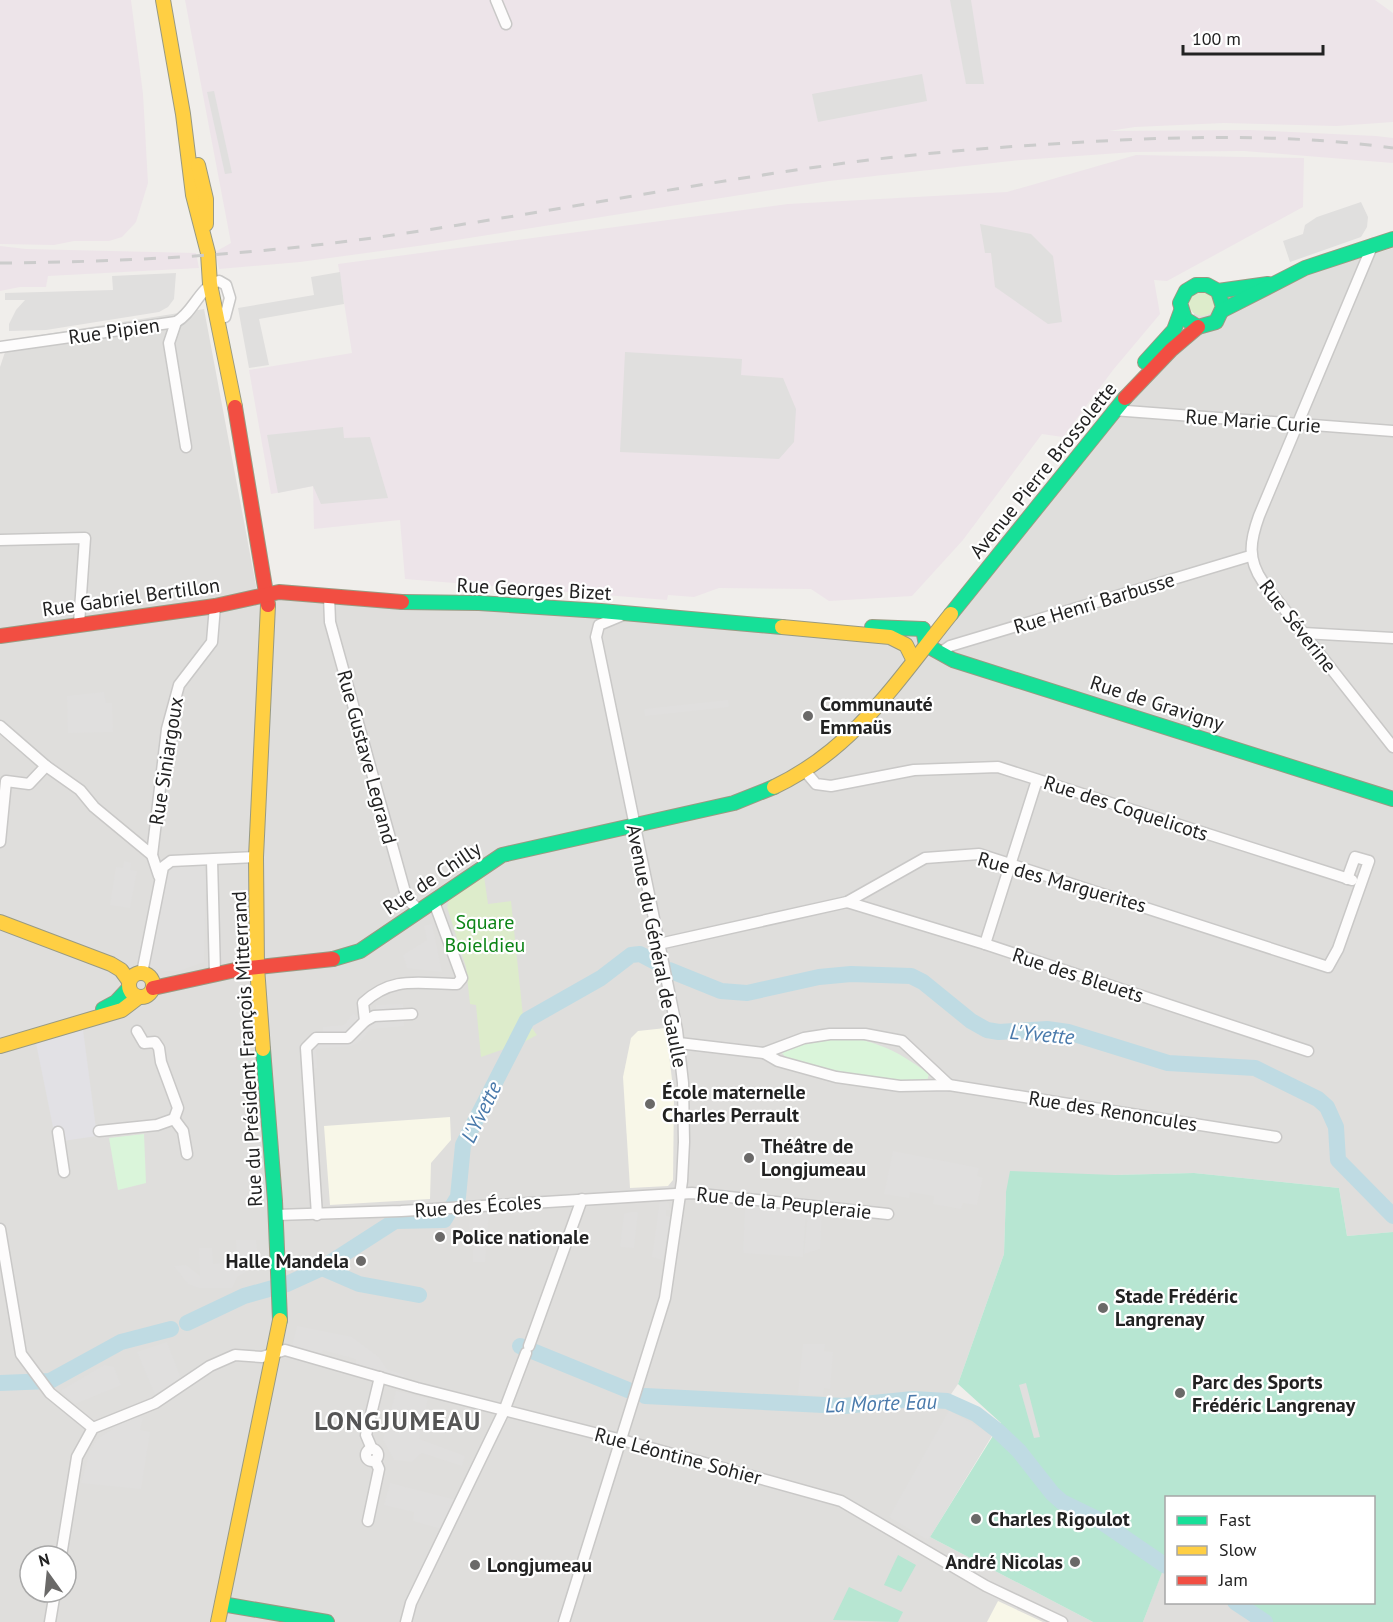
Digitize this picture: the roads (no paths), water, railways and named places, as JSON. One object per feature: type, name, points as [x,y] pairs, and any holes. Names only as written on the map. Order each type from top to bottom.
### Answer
[{"type":"main road","name":"Rue du Président François Mitterrand","points":[[163,0],[183,114],[193,195],[206,242],[220,317],[267,594],[268,653],[256,857],[258,967],[276,1215],[280,1318],[218,1622]]},
{"type":"main road","name":"Avenue Pierre Brossolette","points":[[805,771],[853,735],[1113,410],[1171,350],[1198,327],[1216,322],[1223,310],[1268,284],[1329,258],[1393,239]]},
{"type":"main road","name":"Avenue Pierre Brossolette","points":[[923,630],[933,622],[1106,407],[1174,330],[1181,311],[1183,295],[1190,287],[1199,284],[1210,285],[1218,291],[1268,284]]},
{"type":"main road","points":[[1218,291],[1223,300],[1223,310]]},
{"type":"main road","points":[[1181,311],[1185,320],[1198,327]]},
{"type":"main road","name":"Rue Georges Bizet","points":[[267,594],[279,592],[800,627],[897,638],[907,644],[914,659]]},
{"type":"main road","name":"Rue Gabriel Bertillon","points":[[0,636],[215,606],[267,594]]},
{"type":"main road","name":"Rue Georges Bizet","points":[[800,627],[883,627],[923,630]]},
{"type":"main road","points":[[923,630],[926,645]]},
{"type":"main road","name":"Rue de Gravigny","points":[[926,645],[953,660],[1393,800]]},
{"type":"main road","name":"Rue de Chilly","points":[[135,982],[149,976],[153,988],[258,967],[322,964],[341,959],[360,951],[502,855],[735,802],[772,789],[805,771]]},
{"type":"main road","points":[[0,922],[111,964],[134,968],[135,982],[122,1010],[0,1047]]},
{"type":"main road","points":[[0,1040],[105,1008],[116,1002],[135,982]]},
{"type":"main road","points":[[222,1604],[327,1622]]},
{"type":"street","points":[[496,0],[507,24]]},
{"type":"street","points":[[1298,425],[1372,244]]},
{"type":"street","name":"Rue Pipien","points":[[0,347],[176,322],[187,314],[212,275]]},
{"type":"street","points":[[176,322],[169,343],[186,447]]},
{"type":"street","name":"Rue Marie Curie","points":[[1113,410],[1393,430]]},
{"type":"street","name":"Rue Séverine","points":[[1298,425],[1259,516],[1251,540],[1250,556],[1263,582],[1393,747]]},
{"type":"street","points":[[0,540],[85,538],[79,624]]},
{"type":"street","name":"Rue Henri Barbusse","points":[[940,653],[951,646],[1250,556]]},
{"type":"street","name":"Rue Gustave Legrand","points":[[329,596],[330,622],[334,640],[407,899],[420,911]]},
{"type":"street","name":"Rue Siniargoux","points":[[152,855],[167,729],[179,685],[212,642],[215,606]]},
{"type":"street","name":"Avenue du Général de Gaulle","points":[[564,1622],[665,1298],[681,1193],[684,1114],[679,1043],[596,637],[599,625],[629,614]]},
{"type":"street","points":[[1303,633],[1393,638]]},
{"type":"street","points":[[0,726],[46,766],[80,790],[94,807],[152,855],[159,876]]},
{"type":"street","points":[[0,842],[6,781],[29,784],[46,766]]},
{"type":"street","name":"Rue des Coquelicots","points":[[805,771],[811,780],[823,786],[914,770],[998,766],[1360,883]]},
{"type":"street","points":[[986,944],[1037,780]]},
{"type":"street","name":"Rue des Marguerites","points":[[659,944],[847,903],[925,858],[979,854],[1013,863],[1328,967],[1338,949],[1360,883]]},
{"type":"street","points":[[1347,879],[1355,856],[1369,861],[1360,883]]},
{"type":"street","points":[[135,982],[163,867],[171,861],[256,857]]},
{"type":"street","points":[[212,860],[215,974]]},
{"type":"street","points":[[365,1021],[363,1003],[383,987],[405,982],[458,984],[462,978],[442,918],[434,902]]},
{"type":"street","name":"Rue des Bleuets","points":[[847,903],[986,944],[1308,1051]]},
{"type":"street","points":[[317,1215],[306,1048],[316,1038],[348,1038],[365,1021],[374,1016],[412,1014]]},
{"type":"street","points":[[137,1031],[144,1043],[155,1042],[159,1048],[161,1062],[178,1108],[174,1119]]},
{"type":"street","name":"Rue des Renoncules","points":[[764,1053],[812,1037],[830,1034],[865,1034],[902,1041],[949,1085]]},
{"type":"street","name":"Rue des Renoncules","points":[[679,1043],[764,1053],[778,1060],[836,1077],[900,1086],[949,1085],[1276,1137]]},
{"type":"street","points":[[99,1131],[157,1125],[174,1119]]},
{"type":"street","points":[[174,1119],[183,1131],[187,1154]]},
{"type":"street","points":[[58,1132],[64,1172]]},
{"type":"street","name":"Rue des Écoles","points":[[276,1215],[317,1215],[681,1193]]},
{"type":"street","name":"Rue de la Peupleraie","points":[[681,1193],[734,1196],[888,1214]]},
{"type":"street","points":[[406,1622],[411,1603],[504,1411],[582,1199]]},
{"type":"street","points":[[0,1229],[20,1351],[47,1389],[93,1428],[77,1457],[63,1544]]},
{"type":"street","name":"Rue Léontine Sohier","points":[[93,1428],[155,1404],[210,1366],[235,1354],[271,1356],[285,1350],[841,1501],[986,1586],[1062,1622]]},
{"type":"street","points":[[368,1521],[379,1469],[366,1435],[380,1377]]},
{"type":"street","points":[[50,1622],[53,1604]]},
{"type":"waterway","name":"L'Yvette","points":[[187,1323],[244,1296],[287,1284],[322,1268],[395,1221],[444,1220],[458,1197],[463,1145],[527,1020],[601,978],[631,955],[640,954],[659,964]]},
{"type":"waterway","name":"L'Yvette","points":[[669,970],[721,991],[747,993],[819,977],[851,974],[911,976],[923,982],[971,1021],[987,1030],[999,1032],[1047,1029],[1068,1032],[1168,1063],[1255,1068],[1318,1099],[1327,1107],[1336,1127],[1338,1160],[1393,1216]]},
{"type":"waterway","name":"La Morte Eau","points":[[322,1268],[359,1284],[419,1295]]},
{"type":"waterway","name":"L'Yvette","points":[[0,1383],[50,1381],[121,1342],[171,1329]]},
{"type":"waterway","name":"La Morte Eau","points":[[520,1346],[628,1390]]},
{"type":"waterway","name":"La Morte Eau","points":[[645,1396],[844,1406],[913,1399],[947,1401],[976,1414],[998,1431],[1019,1451],[1052,1493],[1062,1502],[1097,1519],[1165,1565]]},
{"type":"waterway","name":"La Morte Eau","points":[[1238,1604],[1265,1622]]},
{"type":"railway","points":[[0,263],[187,257],[326,244],[428,230],[817,167],[883,158],[984,149],[1123,140],[1200,138],[1316,140],[1393,148]]},
{"type":"place","name":"Communauté Emmaüs","points":[[808,716]]},
{"type":"place","name":"École maternelle Charles Perrault","points":[[650,1104]]},
{"type":"place","name":"Théâtre de Longjumeau","points":[[749,1158]]},
{"type":"place","name":"Police nationale","points":[[440,1237]]},
{"type":"place","name":"Halle Mandela","points":[[361,1261]]},
{"type":"place","name":"Stade Frédéric Langrenay","points":[[1103,1308]]},
{"type":"place","name":"Parc des Sports Frédéric Langrenay","points":[[1180,1393]]},
{"type":"place","name":"Charles Rigoulot","points":[[976,1519]]},
{"type":"place","name":"André Nicolas","points":[[1075,1562]]},
{"type":"place","name":"Longjumeau","points":[[475,1565]]},
{"type":"district","name":"LONGJUMEAU","points":[[398,1420]]},
{"type":"park label","name":"Square Boieldieu","points":[[485,934]]}]
